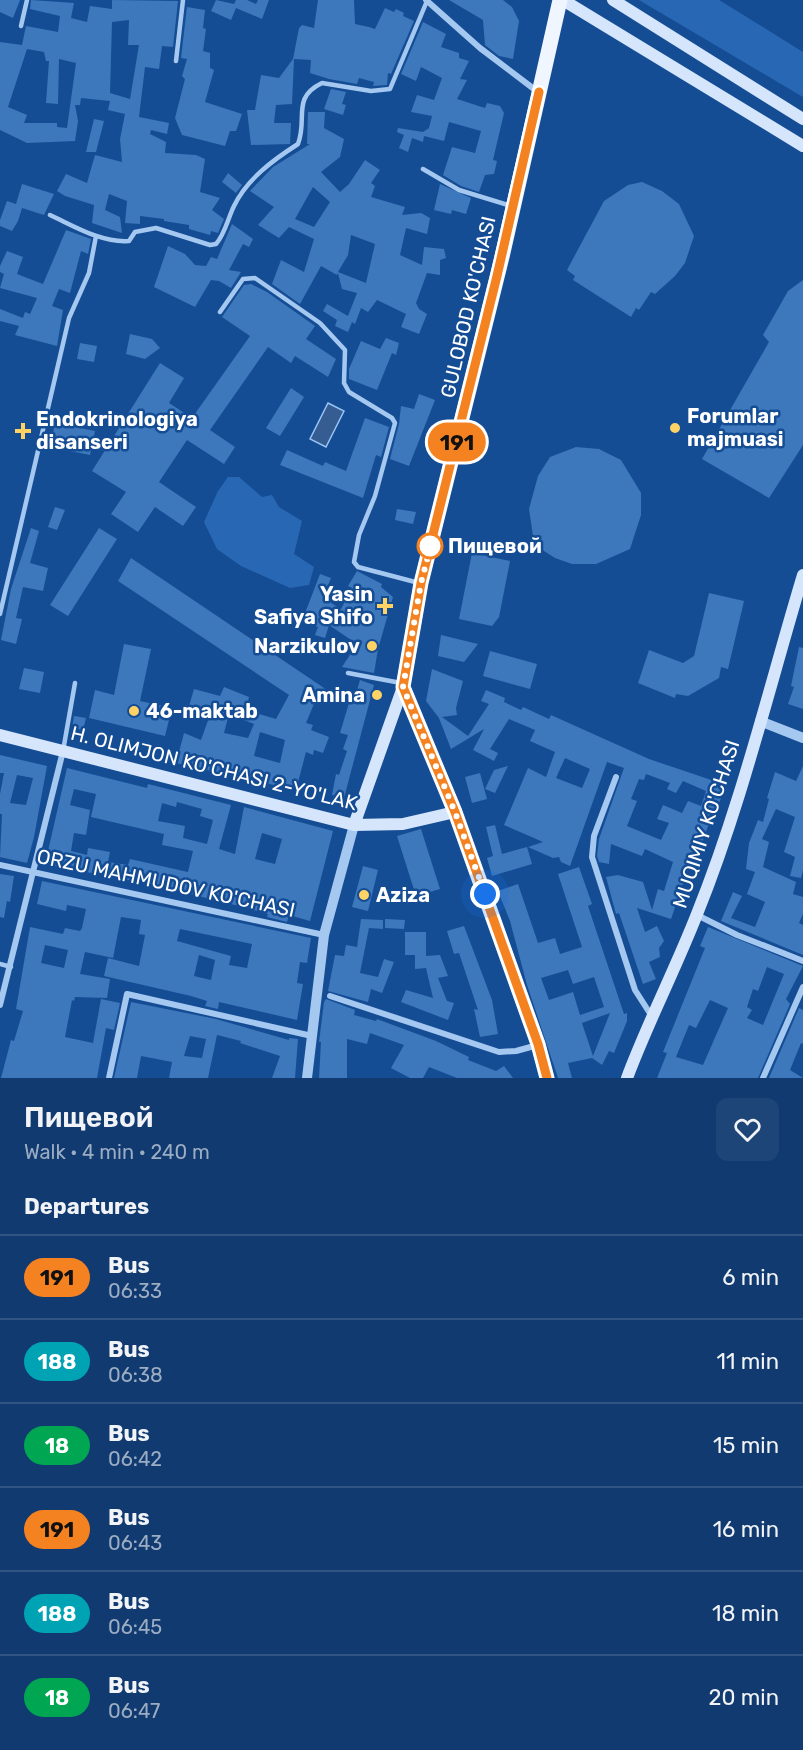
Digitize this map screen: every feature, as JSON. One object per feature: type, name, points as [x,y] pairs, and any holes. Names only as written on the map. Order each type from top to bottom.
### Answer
[{"type":"main road","name":"GULOBOD KO'CHASI","points":[[404,685],[421,583],[561,0]]},
{"type":"main road","points":[[561,0],[803,146]]},
{"type":"main road","points":[[613,0],[803,119]]},
{"type":"main road","name":"MUQIMIY KO'CHASI","points":[[627,1078],[651,1016],[697,915],[732,819],[803,575]]},
{"type":"main road","points":[[404,685],[455,812],[538,1044],[547,1078]]},
{"type":"main road","points":[[354,825],[404,685]]},
{"type":"main road","name":"H. OLIMJON KO'CHASI 2-YO'LAK","points":[[0,735],[354,825],[403,824],[455,812]]},
{"type":"street","points":[[426,0],[480,48],[539,92]]},
{"type":"street","points":[[760,721],[803,738]]},
{"type":"street","points":[[0,1005],[63,751]]},
{"type":"street","points":[[616,777],[594,836],[592,857],[635,990],[651,1016]]},
{"type":"street","points":[[307,1078],[324,935],[354,825]]},
{"type":"street","name":"ORZU MAHMUDOV KO'CHASI","points":[[0,865],[324,935]]},
{"type":"street","points":[[697,915],[737,935],[803,961]]},
{"type":"street","points":[[763,1078],[803,987]]},
{"type":"street","points":[[109,1078],[127,994],[312,1036]]},
{"type":"street","points":[[330,996],[499,1052],[516,1051],[538,1044]]},
{"type":"lane","points":[[21,26],[27,0]]},
{"type":"lane","points":[[176,61],[183,0]]},
{"type":"lane","points":[[50,215],[96,236],[129,241],[135,232],[156,228],[210,245],[216,244],[235,204],[253,181],[268,163],[298,144],[303,99],[307,93],[322,83],[371,92],[390,89],[426,0]]},
{"type":"lane","points":[[423,169],[459,190],[513,207]]},
{"type":"lane","points":[[0,614],[69,318],[89,273],[96,236]]},
{"type":"lane","points":[[220,312],[243,279],[255,278],[320,322],[345,350],[344,383],[350,393],[392,417],[395,423],[375,496],[359,535],[354,562],[358,567],[421,583]]},
{"type":"lane","points":[[348,673],[404,685]]},
{"type":"lane","points":[[63,751],[75,683]]},
{"type":"lane","points":[[0,964],[11,966]]},
{"type":"shaded area","points":[[639,0],[719,0],[803,52],[803,97]]},
{"type":"shaded area","points":[[328,403],[344,411],[326,447],[310,439]]},
{"type":"shaded area","points":[[228,477],[239,477],[262,497],[272,495],[279,507],[302,521],[294,554],[314,567],[309,585],[290,588],[241,566],[217,549],[204,522],[218,491]]},
{"type":"building","points":[[0,0],[20,0],[13,18],[0,12]]},
{"type":"building","points":[[31,0],[74,3],[71,18],[87,22],[90,6],[112,9],[112,0],[178,1],[173,47],[162,46],[159,69],[145,67],[139,117],[169,123],[167,134],[151,130],[150,134],[166,142],[165,153],[196,155],[205,159],[200,192],[220,198],[212,210],[224,219],[218,233],[211,231],[210,235],[189,229],[189,225],[140,216],[140,224],[125,223],[127,201],[109,194],[105,210],[120,217],[122,233],[92,223],[94,205],[65,196],[57,191],[66,174],[87,183],[95,155],[122,162],[120,139],[125,114],[108,110],[110,101],[81,98],[80,105],[75,105],[78,121],[75,141],[27,143],[0,130],[0,42],[22,45],[26,26],[58,32],[60,16],[30,9]],"holes":[[[129,20],[128,45],[139,45],[130,99],[110,93],[112,22]],[[27,49],[44,52],[46,61],[49,61],[46,103],[58,104],[59,59],[76,63],[67,128],[57,127],[57,123],[24,123],[27,115],[8,107]]]},
{"type":"building","points":[[216,0],[234,4],[236,0],[247,0],[256,4],[258,0],[269,0],[262,19],[236,8],[231,20],[211,11]]},
{"type":"building","points":[[318,0],[354,0],[355,24],[375,29],[385,8],[394,12],[396,9],[404,13],[403,16],[414,21],[391,74],[388,73],[387,85],[373,86],[374,82],[359,78],[357,84],[329,79],[310,73],[311,60],[294,59],[292,104],[276,105],[274,123],[291,123],[290,144],[251,145],[247,110],[255,110],[261,75],[279,78],[293,59],[299,28],[302,25],[314,28]]},
{"type":"building","points":[[449,0],[503,0],[512,7],[519,21],[513,59],[499,56],[485,45],[483,20]]},
{"type":"building","points":[[187,7],[205,10],[203,28],[206,29],[203,51],[210,53],[210,68],[214,70],[205,102],[242,114],[236,131],[230,131],[225,146],[182,135],[175,118],[185,79],[182,76],[187,59],[181,58]]},
{"type":"building","points":[[423,22],[446,34],[441,47],[459,53],[459,58],[469,61],[460,79],[467,80],[457,99],[485,108],[487,103],[500,106],[504,113],[493,160],[497,161],[494,174],[485,175],[479,192],[461,186],[443,175],[452,147],[475,153],[481,131],[449,122],[444,141],[424,136],[423,142],[412,138],[408,152],[399,148],[404,135],[397,132],[398,128],[423,132],[429,128],[432,116],[411,112],[417,95],[434,100],[442,78],[421,67],[416,81],[401,74]]},
{"type":"building","points":[[331,89],[346,92],[342,104],[346,105],[343,115],[324,109]]},
{"type":"building","points":[[308,112],[325,112],[324,128],[344,139],[340,157],[321,172],[340,192],[349,184],[365,160],[380,170],[371,183],[375,186],[371,197],[405,207],[402,215],[421,213],[430,218],[427,234],[406,228],[400,255],[422,265],[424,247],[444,249],[446,258],[440,260],[440,275],[427,273],[416,303],[419,309],[427,314],[419,334],[401,327],[406,314],[377,300],[368,312],[361,308],[355,324],[352,322],[348,332],[335,326],[337,320],[323,311],[327,304],[348,316],[357,293],[342,289],[338,273],[337,275],[321,266],[300,304],[272,284],[281,260],[304,272],[314,239],[289,227],[279,238],[258,225],[274,207],[250,191],[273,167],[310,144],[307,144]],"holes":[[[313,187],[330,202],[314,227],[295,219]],[[351,235],[375,244],[366,283],[338,272],[348,255]]]},
{"type":"building","points":[[94,119],[104,121],[96,152],[86,152]]},
{"type":"building","points":[[228,173],[242,185],[236,193],[222,182]]},
{"type":"building","points":[[642,182],[662,191],[679,204],[694,236],[685,263],[675,276],[655,294],[651,292],[639,310],[636,308],[631,317],[573,280],[575,276],[567,270],[604,201],[628,185]]},
{"type":"building","points":[[22,184],[54,194],[44,215],[22,208],[12,231],[0,226],[0,220],[7,201],[16,204]]},
{"type":"building","points":[[440,184],[471,198],[466,214],[452,210],[451,214],[434,210]]},
{"type":"building","points":[[232,224],[253,239],[249,247],[243,244],[229,270],[241,272],[231,288],[219,281],[211,280],[195,307],[154,287],[168,246],[185,254],[195,265],[206,266],[211,257],[217,259]]},
{"type":"building","points":[[66,230],[91,239],[88,254],[81,251],[70,293],[59,289],[52,306],[63,310],[57,346],[15,335],[19,326],[0,321],[0,309],[23,318],[25,312],[30,314],[37,298],[0,288],[4,274],[0,272],[0,266],[7,251],[23,257],[17,274],[43,284]]},
{"type":"building","points":[[803,280],[803,445],[769,498],[702,459],[769,342],[763,335],[788,291]]},
{"type":"building","points":[[251,284],[267,292],[315,326],[306,339],[336,359],[328,377],[295,356],[291,363],[268,347],[210,430],[235,447],[224,464],[187,440],[159,482],[196,507],[183,526],[155,507],[138,532],[111,514],[126,492],[92,471],[160,363],[184,378],[169,403],[192,418],[250,336],[222,317],[244,285]]},
{"type":"building","points":[[130,334],[152,339],[160,348],[145,359],[126,354]]},
{"type":"building","points":[[386,338],[399,343],[396,355],[392,353],[377,390],[349,379],[349,369],[361,341],[380,349]]},
{"type":"building","points":[[80,343],[97,346],[94,362],[77,359]]},
{"type":"building","points":[[291,388],[304,397],[280,436],[266,428]]},
{"type":"building","points":[[419,394],[435,400],[409,466],[390,459],[401,406],[414,409]]},
{"type":"building","points":[[365,418],[389,427],[381,457],[376,455],[363,498],[280,465],[287,450],[323,466],[325,462],[346,471]]},
{"type":"building","points":[[55,423],[95,431],[90,455],[50,447]]},
{"type":"building","points":[[576,447],[599,449],[621,460],[641,493],[641,515],[630,549],[596,564],[572,564],[555,558],[544,551],[533,536],[529,509],[538,476],[550,457]]},
{"type":"building","points":[[55,507],[65,510],[57,530],[48,527]]},
{"type":"building","points":[[397,509],[416,512],[413,524],[395,520]]},
{"type":"building","points":[[31,528],[39,531],[30,563],[48,568],[43,591],[23,587],[16,618],[22,619],[16,644],[1,640],[11,589]]},
{"type":"building","points":[[99,528],[117,539],[68,616],[50,605]]},
{"type":"building","points":[[472,553],[510,561],[499,617],[492,626],[459,619]]},
{"type":"building","points":[[131,558],[330,692],[323,703],[316,699],[306,723],[313,725],[311,730],[329,737],[323,753],[314,750],[313,755],[306,752],[296,790],[176,763],[184,733],[201,740],[211,712],[189,706],[194,689],[220,696],[224,687],[249,697],[246,710],[276,719],[289,695],[118,581]],"holes":[[[229,714],[254,724],[248,738],[224,733]],[[260,732],[285,740],[280,763],[254,756]]]},
{"type":"building","points":[[357,571],[382,584],[381,587],[393,597],[378,649],[374,673],[342,667],[357,644],[329,625],[325,638],[315,635],[318,627],[302,621],[320,574],[331,578],[323,598],[341,609],[352,588],[348,586]]},
{"type":"building","points":[[709,593],[744,601],[728,669],[721,667],[719,678],[688,696],[676,694],[675,698],[638,683],[649,650],[683,663],[694,656]]},
{"type":"building","points":[[441,635],[478,644],[464,662],[438,656]]},
{"type":"building","points":[[124,644],[151,649],[140,701],[172,708],[165,736],[89,718],[95,690],[114,695]]},
{"type":"building","points":[[799,647],[803,648],[803,709],[788,704],[794,687],[791,686]]},
{"type":"building","points":[[490,651],[537,664],[530,689],[483,676]]},
{"type":"building","points":[[24,668],[44,672],[40,693],[19,689]]},
{"type":"building","points":[[432,669],[463,681],[456,708],[457,715],[442,717],[468,736],[489,704],[481,701],[486,690],[505,698],[504,702],[521,710],[523,707],[549,719],[551,715],[649,759],[726,785],[693,867],[689,866],[671,919],[637,908],[645,932],[657,926],[664,941],[659,948],[660,957],[649,962],[656,979],[643,984],[619,913],[616,914],[606,877],[618,875],[643,882],[652,910],[658,889],[664,891],[673,862],[645,849],[642,856],[611,844],[609,864],[599,862],[597,856],[599,839],[624,768],[607,762],[570,866],[561,862],[559,857],[553,858],[528,847],[543,842],[504,825],[528,768],[546,777],[555,752],[530,741],[535,730],[509,719],[490,749],[498,753],[494,761],[473,750],[484,729],[451,749],[439,718],[426,701]],"holes":[[[565,758],[590,769],[582,788],[556,778]],[[646,774],[670,783],[667,789],[676,793],[683,781],[706,791],[701,806],[688,801],[682,813],[663,805],[657,819],[669,823],[661,840],[627,826],[637,801],[631,799],[639,779],[644,780]]]},
{"type":"building","points":[[360,680],[374,685],[344,798],[332,795],[336,774],[339,775],[347,751],[343,749],[348,735],[340,733],[352,693],[356,694]]},
{"type":"building","points":[[74,716],[86,718],[83,730],[72,728]]},
{"type":"building","points":[[0,755],[47,766],[27,863],[0,857],[2,814],[0,814],[0,794],[4,773],[0,773]],"holes":[[[17,775],[33,778],[26,805],[10,803]]]},
{"type":"building","points":[[508,766],[495,793],[485,789],[494,770]]},
{"type":"building","points":[[803,766],[803,870],[801,878],[790,876],[795,857],[784,852],[795,817],[776,809],[762,839],[769,842],[763,867],[796,882],[793,894],[803,897],[803,914],[799,923],[803,925],[803,955],[721,921],[733,892],[742,896],[731,918],[755,927],[765,902],[747,894],[755,872],[746,869],[749,843],[758,820],[763,822],[775,772],[796,781]]},
{"type":"building","points":[[67,768],[147,788],[148,784],[231,805],[219,849],[235,854],[244,807],[333,831],[310,921],[289,915],[287,922],[243,907],[154,885],[45,864]],"holes":[[[74,789],[96,794],[91,817],[164,834],[162,845],[193,851],[188,872],[130,859],[128,865],[108,862],[110,852],[88,848],[87,855],[71,851],[74,833],[86,835],[90,810],[70,805]],[[177,802],[202,809],[200,816],[213,820],[207,844],[183,838],[185,826],[158,821],[162,803],[176,807]],[[262,833],[282,839],[275,864],[255,859]]]},
{"type":"building","points":[[480,773],[487,799],[472,803],[465,777]]},
{"type":"building","points":[[495,825],[502,854],[527,847],[532,864],[492,876],[487,858],[493,856],[486,827]]},
{"type":"building","points":[[421,829],[440,889],[416,896],[397,836]]},
{"type":"building","name":"Aziza","points":[[363,866],[378,870],[368,911],[352,907]]},
{"type":"building","points":[[579,867],[592,904],[588,906],[624,1014],[627,1013],[627,1021],[614,1053],[609,1051],[602,1065],[592,1058],[568,1063],[572,1078],[558,1078],[527,985],[510,921],[498,891],[518,884],[538,943],[555,938],[560,954],[582,947],[558,874]],"holes":[[[568,970],[573,984],[594,977],[604,1007],[580,1015],[573,992],[549,1000],[541,978]],[[610,1013],[593,1056],[582,1023]]]},
{"type":"building","points":[[0,874],[14,876],[10,902],[7,901],[4,918],[0,917]]},
{"type":"building","points":[[42,881],[311,938],[307,963],[300,962],[297,983],[303,984],[297,1020],[219,1002],[218,1009],[205,1006],[207,1001],[191,996],[104,976],[108,958],[139,966],[145,935],[139,934],[141,920],[121,917],[113,958],[85,952],[80,974],[110,979],[107,998],[75,997],[74,1001],[72,1000],[65,1037],[93,1043],[101,999],[120,1003],[114,1030],[106,1028],[97,1078],[1,1078],[11,1040],[14,1041],[23,1011],[16,1009],[30,927],[63,934],[65,928],[80,931],[86,909],[67,905],[66,911],[37,904]],"holes":[[[180,929],[252,944],[247,968],[229,965],[231,956],[177,941]],[[45,945],[68,950],[64,968],[41,963]],[[199,955],[215,960],[211,980],[194,976]]]},
{"type":"building","points":[[361,919],[383,920],[383,929],[369,928],[360,973],[378,977],[384,959],[394,962],[382,993],[371,989],[368,1002],[328,991],[335,955],[344,956],[346,945],[357,947]]},
{"type":"building","points":[[385,919],[405,920],[404,929],[385,928]]},
{"type":"building","points":[[464,926],[492,1000],[498,1034],[480,1037],[474,1009],[478,1010],[459,953],[454,954],[447,931]]},
{"type":"building","points":[[708,927],[803,966],[786,999],[790,1004],[758,1078],[657,1078],[667,1053],[663,1052],[705,948],[700,946]],"holes":[[[767,967],[784,974],[763,1025],[747,1018],[752,1010],[747,1007],[753,989],[758,991]],[[710,1000],[728,1008],[703,1065],[676,1057],[689,1025],[696,1028]]]},
{"type":"building","points":[[405,932],[426,932],[426,956],[440,955],[448,976],[438,978],[447,1001],[454,1003],[448,1020],[401,1002],[406,990],[433,998],[426,968],[415,969],[415,955],[405,955]]},
{"type":"building","points":[[326,999],[355,1010],[354,1015],[376,1021],[377,1019],[436,1041],[469,1057],[468,1060],[496,1071],[504,1066],[513,1078],[457,1078],[429,1067],[423,1078],[410,1078],[391,1068],[404,1045],[370,1033],[367,1044],[347,1039],[347,1078],[319,1078],[321,1042],[319,1042]]},
{"type":"building","points":[[131,1002],[216,1019],[289,1040],[289,1038],[298,1039],[295,1078],[272,1078],[280,1056],[240,1043],[241,1041],[217,1035],[208,1078],[169,1078],[172,1062],[141,1056],[137,1078],[114,1078]],"holes":[[[190,1036],[206,1039],[202,1058],[184,1056]]]},
{"type":"building","points":[[799,1008],[803,1010],[803,1044],[801,1043],[790,1070],[803,1078],[769,1078]]},
{"type":"bus line","name":"191","points":[[539,92],[474,374],[421,583],[403,687],[455,812],[538,1044],[547,1078]]},
{"type":"place","name":"Forumlar majmuasi","points":[[675,428]]},
{"type":"place","name":"Endokrinologiya disanseri","points":[[23,431]]},
{"type":"place","name":"Пищевой","points":[[430,546]]},
{"type":"place","name":"Yasin Safiya Shifo","points":[[385,606]]},
{"type":"place","name":"Narzikulov","points":[[372,646]]},
{"type":"place","name":"Amina","points":[[377,695]]},
{"type":"place","name":"46-maktab","points":[[134,711]]},
{"type":"place","name":"Aziza","points":[[364,895]]},
{"type":"route","points":[[430,546],[433,537],[421,583],[403,687],[455,812],[485,894]]}]
